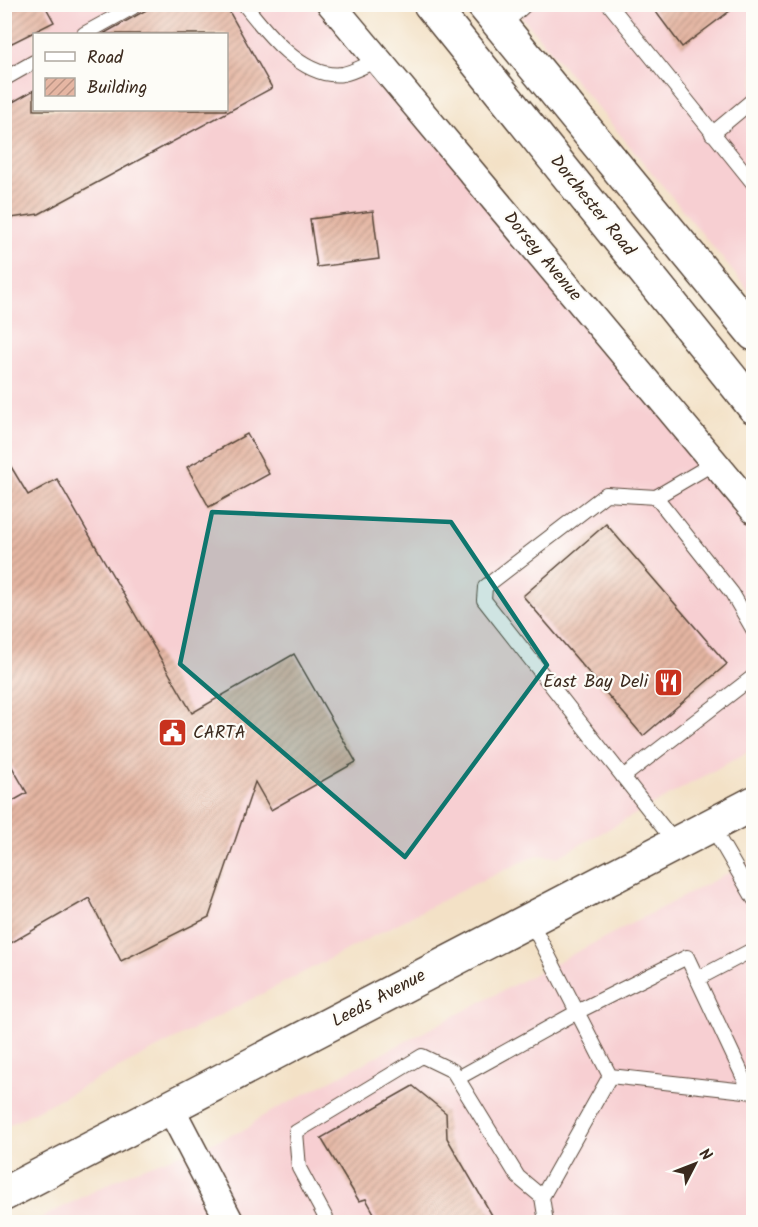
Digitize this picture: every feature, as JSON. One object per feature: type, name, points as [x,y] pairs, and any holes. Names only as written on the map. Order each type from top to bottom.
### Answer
[{"type":"main road","name":"Dorchester Road","points":[[430,4],[753,407]]},
{"type":"main road","points":[[469,53],[492,16],[753,334]]},
{"type":"main road","name":"Leeds Avenue","points":[[4,1194],[171,1109],[753,803]]},
{"type":"street","name":"Dorsey Avenue","points":[[331,4],[753,510]]},
{"type":"street","points":[[171,1109],[230,1222]]},
{"type":"lane","points":[[244,4],[273,43],[299,61],[324,72],[342,74],[378,60]]},
{"type":"lane","points":[[492,16],[526,4]]},
{"type":"lane","points":[[609,4],[753,184]]},
{"type":"lane","points":[[86,33],[134,5]]},
{"type":"lane","points":[[4,79],[33,63]]},
{"type":"lane","points":[[712,134],[753,99]]},
{"type":"lane","points":[[675,844],[483,600],[485,587],[606,494],[656,497],[714,463]]},
{"type":"lane","points":[[656,497],[732,593],[753,631]]},
{"type":"lane","points":[[623,777],[753,676]]},
{"type":"lane","points":[[711,825],[753,899]]},
{"type":"lane","points":[[530,920],[579,1011],[610,1076]]},
{"type":"lane","points":[[697,979],[753,949]]},
{"type":"lane","points":[[458,1078],[579,1011],[687,957],[752,1091]]},
{"type":"lane","points":[[328,1222],[299,1168],[296,1132],[422,1056],[453,1071],[518,1177],[542,1197]]},
{"type":"lane","points":[[610,1076],[752,1091]]},
{"type":"lane","points":[[546,1222],[542,1197],[610,1076]]},
{"type":"highlighted area","points":[[212,512],[451,522],[547,665],[405,857],[180,664]]},
{"type":"shaded area","points":[[5,5],[331,5],[753,510],[753,749],[558,857],[537,855],[468,887],[5,1127]]},
{"type":"shaded area","points":[[512,5],[753,5],[753,296],[658,180]]},
{"type":"shaded area","points":[[753,860],[753,1222],[33,1222],[132,1172],[247,1129],[259,1118]]},
{"type":"building","points":[[4,4],[44,4],[54,22],[4,47]]},
{"type":"building","points":[[157,4],[225,4],[272,88],[39,214],[4,219],[4,107],[33,91],[33,111],[228,111],[228,33],[105,33]]},
{"type":"building","points":[[650,4],[739,4],[682,47]]},
{"type":"building","points":[[373,211],[379,259],[317,267],[310,219]]},
{"type":"building","points":[[247,434],[269,474],[209,507],[187,467]]},
{"type":"building","name":"CARTA","points":[[4,455],[28,495],[57,479],[192,713],[294,654],[356,762],[271,810],[255,782],[209,917],[121,961],[89,898],[4,947],[4,806],[27,793],[4,753]]},
{"type":"building","points":[[606,524],[727,664],[643,736],[523,596]]},
{"type":"building","points":[[413,1086],[446,1113],[447,1138],[496,1222],[379,1222],[366,1199],[359,1201],[321,1138]]},
{"type":"place","name":"East Bay Deli","points":[[669,682]]},
{"type":"place","name":"CARTA","points":[[172,733]]}]
